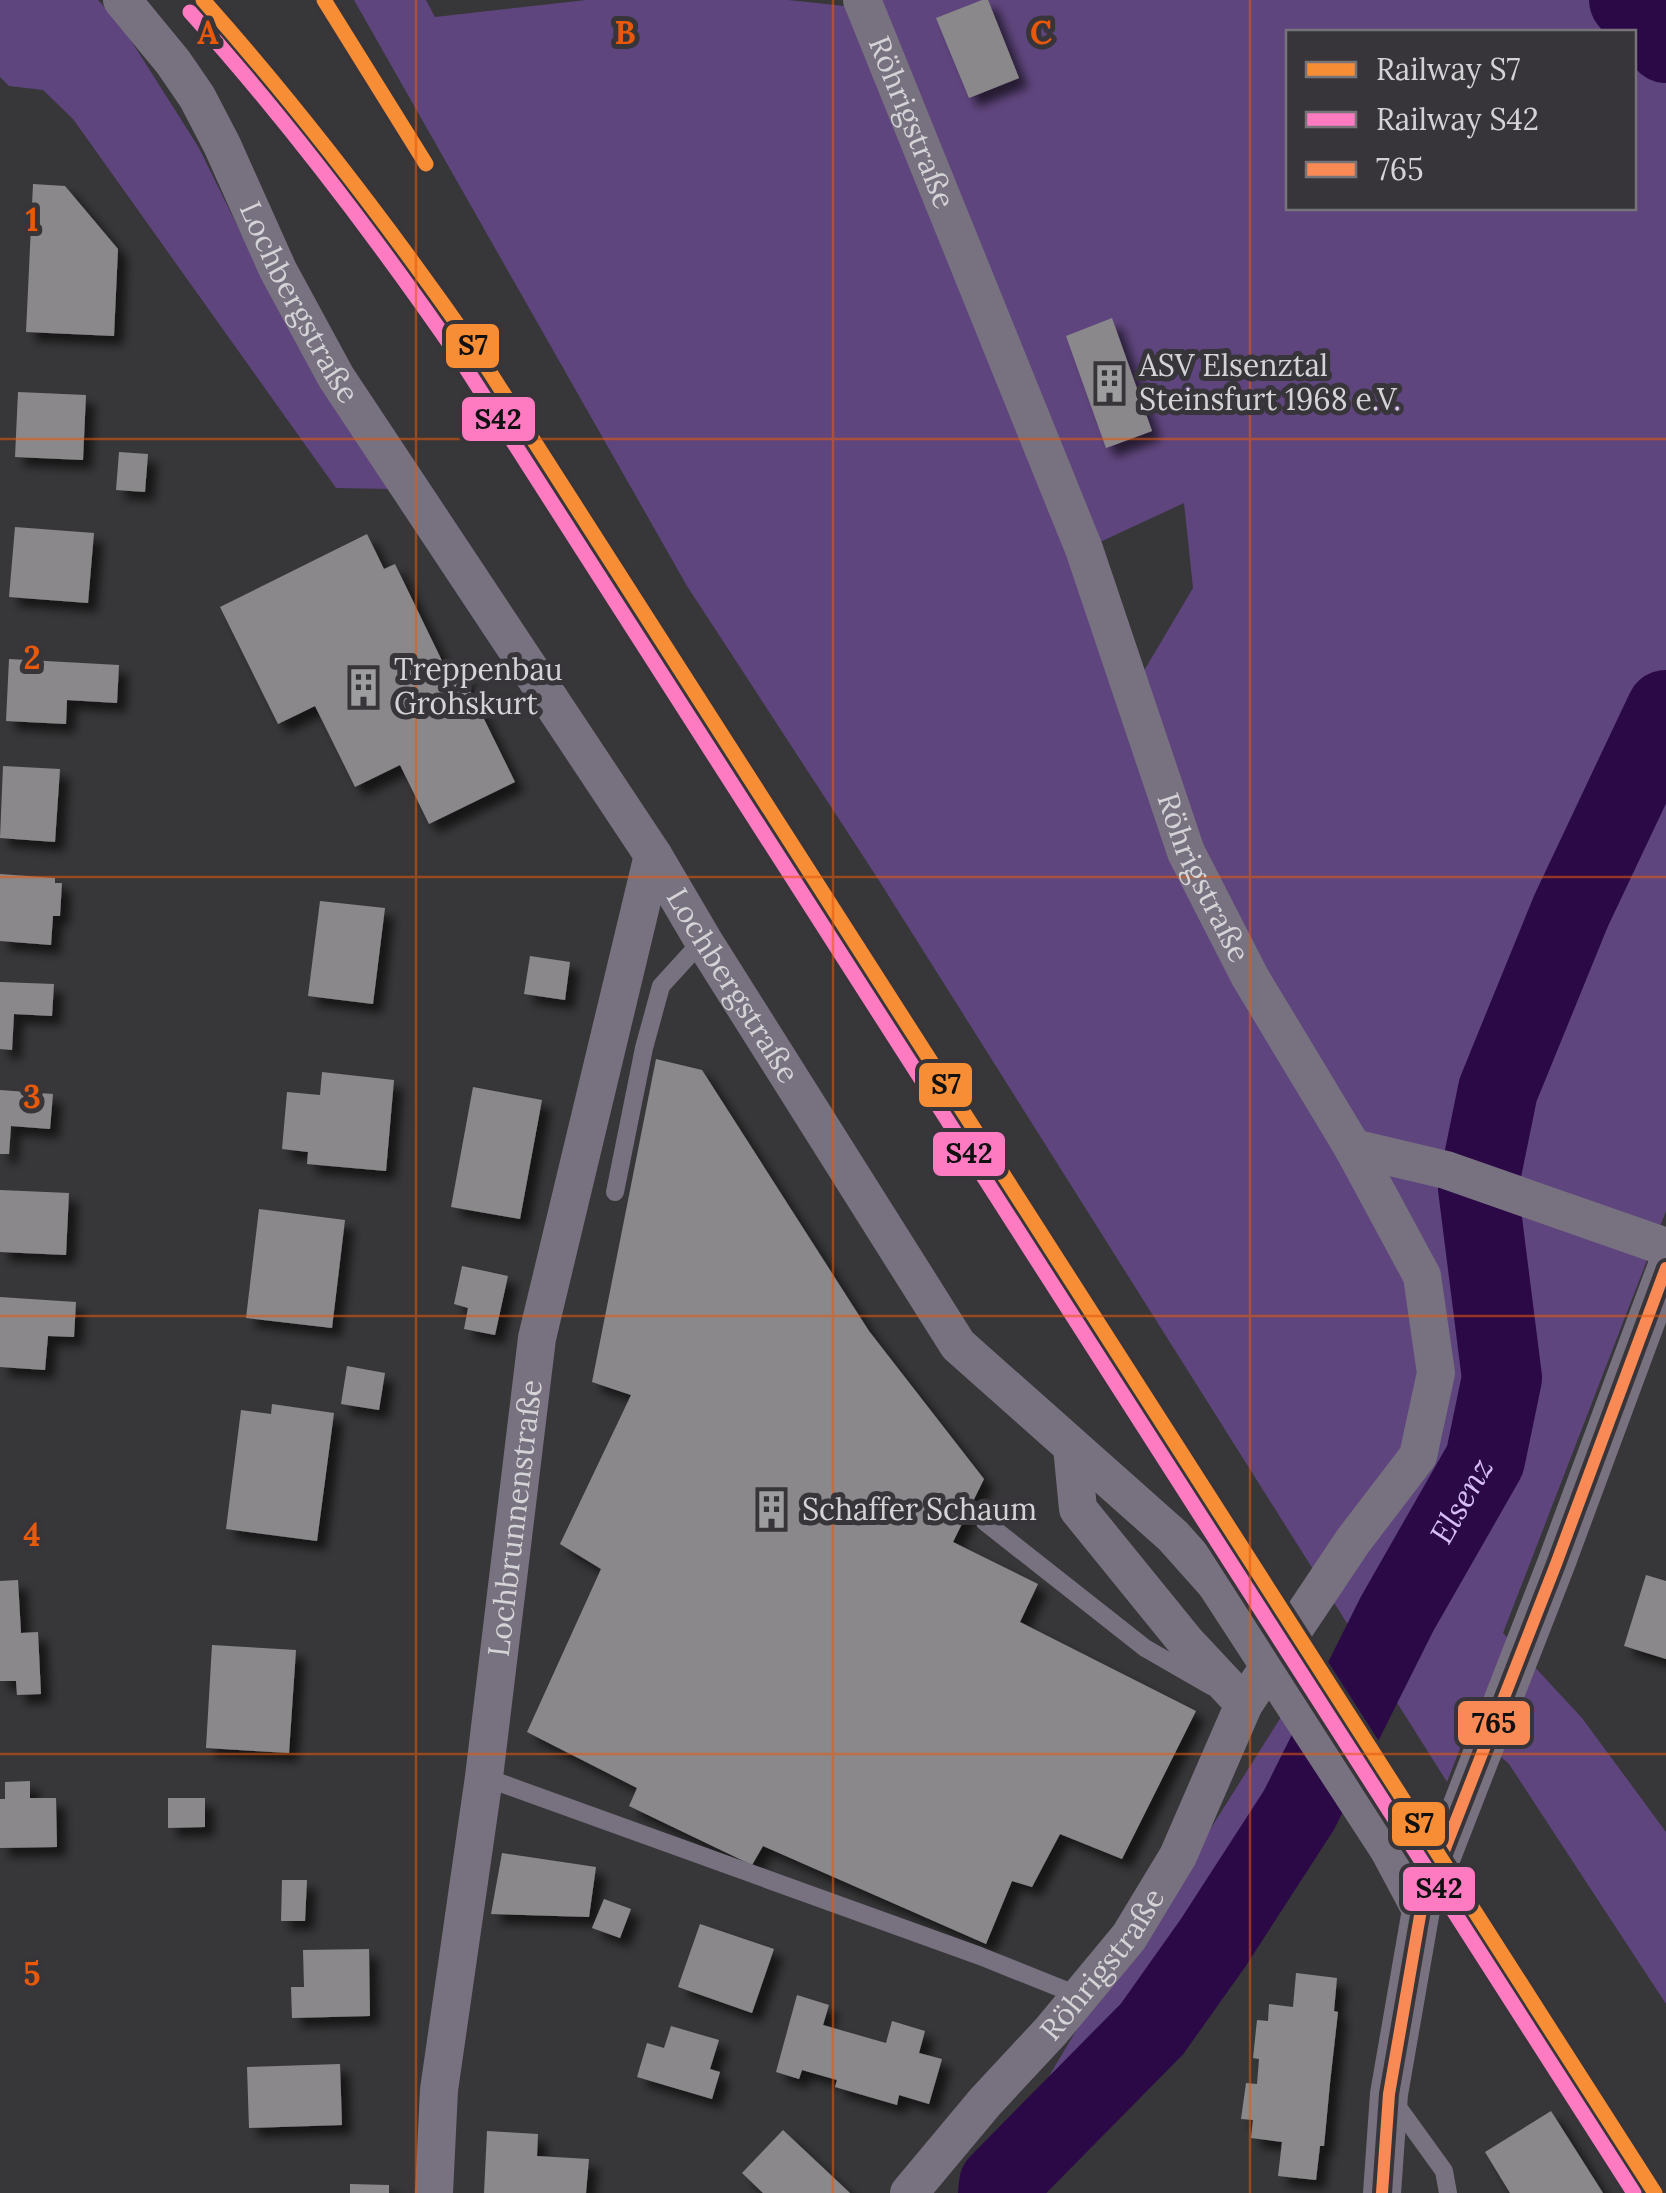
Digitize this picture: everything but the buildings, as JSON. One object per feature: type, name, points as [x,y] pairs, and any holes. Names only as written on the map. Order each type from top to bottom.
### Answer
[{"type":"street","name":"Lochbergstraße","points":[[122,0],[197,97],[278,270],[336,377],[653,855],[958,1345],[1173,1536],[1214,1582],[1389,1850],[1421,1910]]},
{"type":"street","name":"Röhrigstraße","points":[[862,0],[1084,549],[1186,852],[1250,977],[1353,1148],[1422,1276],[1436,1372],[1418,1456],[1353,1542],[1244,1704],[1178,1856],[1129,1937],[909,2193]]},
{"type":"street","name":"Lochbrunnenstraße","points":[[434,2193],[439,2090],[484,1777],[537,1338],[653,855]]},
{"type":"street","points":[[1353,1148],[1446,1170],[1666,1247]]},
{"type":"street","points":[[1382,2193],[1389,2094],[1421,1910],[1666,1268]]},
{"type":"street","points":[[1072,1447],[1078,1509],[1186,1642],[1244,1704]]},
{"type":"lane","points":[[615,1192],[644,1048],[661,986],[703,940]]},
{"type":"lane","points":[[985,1522],[1145,1648],[1244,1704]]},
{"type":"lane","points":[[484,1777],[1081,1996]]},
{"type":"lane","points":[[1389,2094],[1444,2171],[1448,2193]]},
{"type":"shaded area","points":[[0,0],[98,0],[125,31],[199,148],[262,276],[392,489],[336,488],[73,119],[43,90],[9,86],[0,77]]},
{"type":"shaded area","points":[[354,0],[426,0],[435,17],[586,0],[788,0],[864,8],[862,0],[1666,0],[1666,1211],[1503,1633],[1582,1718],[1666,1832],[1666,2004],[1509,1764],[1468,1728],[1447,1782],[878,879],[687,586]],"holes":[[[1184,503],[1193,588],[1132,691],[1085,549]]]},
{"type":"shaded area","points":[[1281,1717],[1333,1793],[1220,1964],[1143,2051],[1021,2149],[1014,2193],[985,2193],[1077,2029],[1170,1893]]},
{"type":"waterway","name":"Elsenz","points":[[1629,0],[1666,43]]},
{"type":"waterway","name":"Elsenz","points":[[998,2193],[999,2184],[1152,2029],[1213,1943],[1299,1810],[1397,1614],[1485,1460],[1502,1378],[1478,1188],[1498,1090],[1571,911],[1666,710]]},
{"type":"rail line","name":"S7","points":[[203,0],[345,172],[477,352],[1655,2193]]},
{"type":"rail line","name":"S7","points":[[324,0],[426,164]]},
{"type":"rail line","name":"S42","points":[[190,12],[332,182],[462,362],[1634,2193]]},
{"type":"transit line","name":"765","points":[[1382,2193],[1389,2094],[1421,1910],[1666,1268]]},
{"type":"place","name":"ASV Elsenztal Steinsfurt 1968 e.V.","points":[[1109,383]]},
{"type":"place","name":"Treppenbau Grohskurt","points":[[364,687]]},
{"type":"place","name":"Schaffer Schaum","points":[[772,1510]]}]
